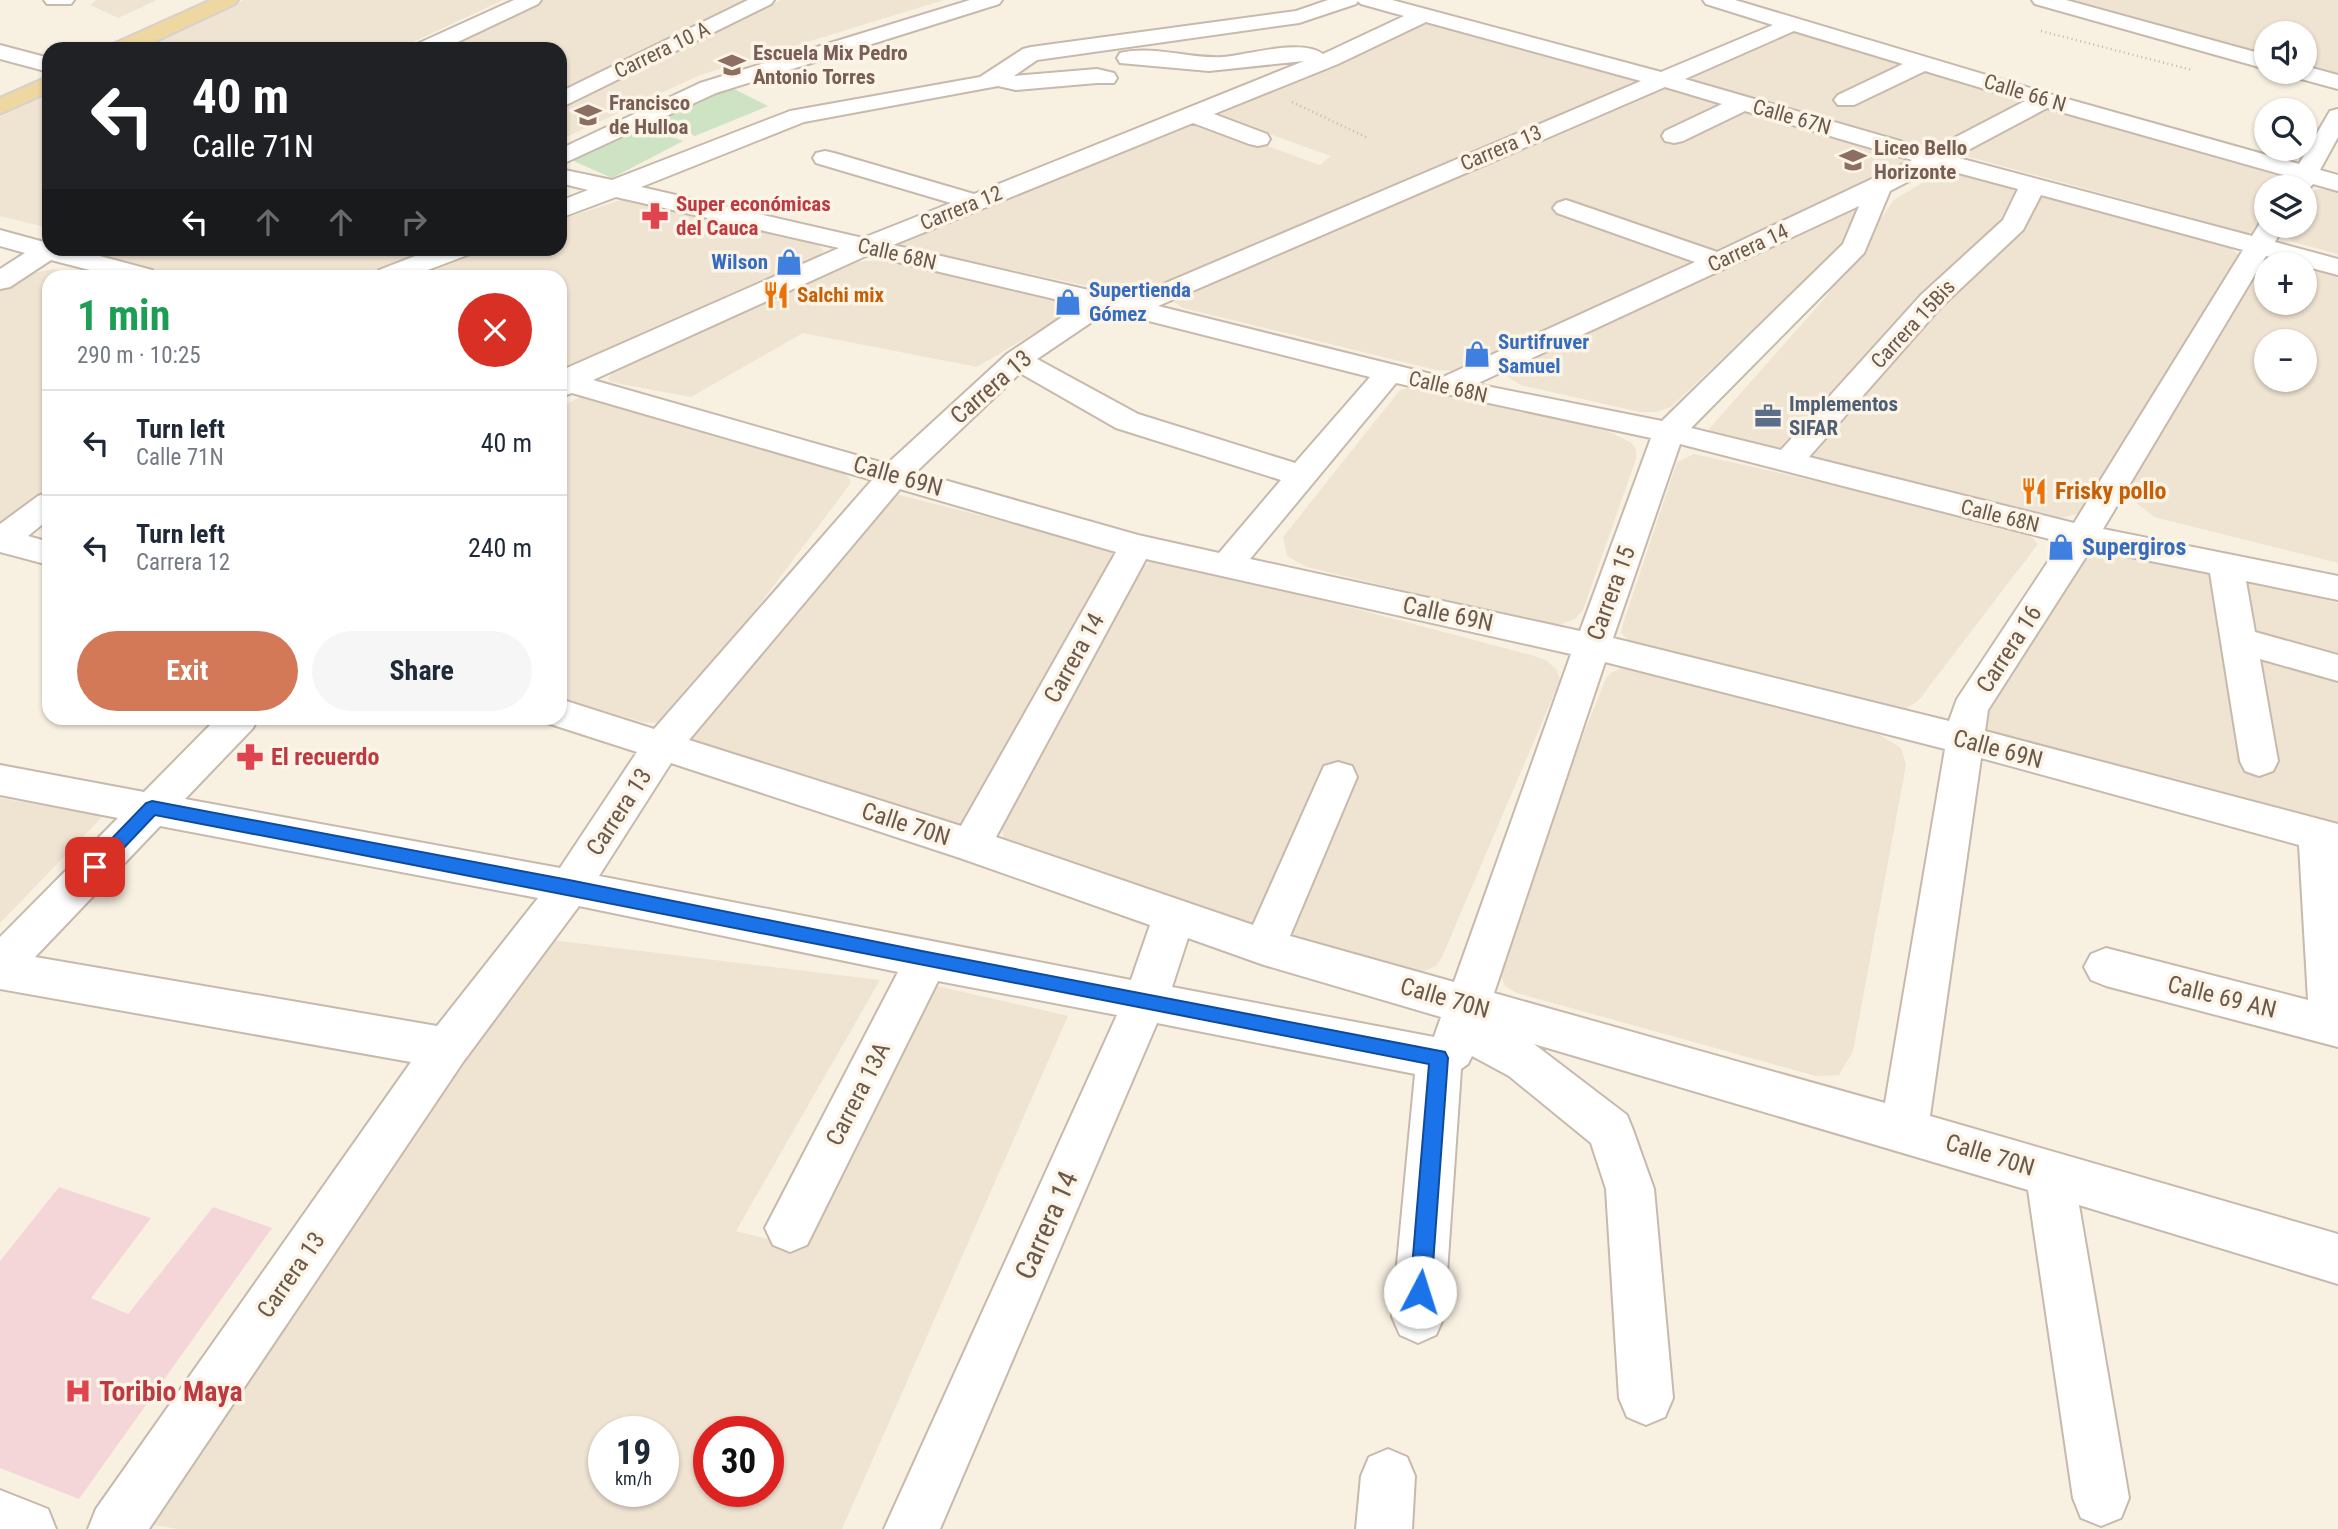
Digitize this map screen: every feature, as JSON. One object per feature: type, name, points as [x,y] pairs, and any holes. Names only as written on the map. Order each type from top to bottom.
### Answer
[{"type":"main road","points":[[111,42],[201,0]]},
{"type":"main road","points":[[136,42],[228,0]]},
{"type":"main road","points":[[0,94],[42,74]]},
{"type":"main road","points":[[0,107],[42,86]]},
{"type":"street","points":[[440,42],[531,0]]},
{"type":"street","name":"Carrera 10 A","points":[[567,98],[764,0]]},
{"type":"street","points":[[567,155],[708,88],[992,0]]},
{"type":"street","points":[[567,207],[798,116],[987,83],[1031,54],[1299,17],[1349,0]]},
{"type":"street","name":"Calle 67N","points":[[1368,0],[1661,79],[2033,185],[2254,234]]},
{"type":"street","name":"Calle 66 N","points":[[1713,0],[2284,175]]},
{"type":"street","points":[[2051,1],[2254,59]]},
{"type":"street","name":"Carrera 12","points":[[567,381],[864,247],[1330,59],[1422,16]]},
{"type":"street","name":"Carrera 13","points":[[116,1529],[447,1048],[569,887],[662,747],[895,474],[1017,360],[1117,305],[1795,23]]},
{"type":"street","points":[[0,52],[42,63]]},
{"type":"street","points":[[1003,73],[1146,56],[1221,64],[1305,54],[1330,59]]},
{"type":"street","points":[[1846,100],[1924,63]]},
{"type":"street","points":[[1003,73],[1016,83],[1097,76],[1106,78]]},
{"type":"street","points":[[2317,76],[2338,82]]},
{"type":"street","points":[[743,79],[798,116]]},
{"type":"street","name":"Carrera 14","points":[[1446,387],[1880,187],[2045,100]]},
{"type":"street","points":[[1674,136],[1743,103]]},
{"type":"street","points":[[1191,114],[1258,139]]},
{"type":"street","points":[[2306,175],[2338,116]]},
{"type":"street","points":[[825,158],[975,202]]},
{"type":"street","name":"Calle 68N","points":[[567,178],[1117,305],[1446,387],[1669,432],[2082,536],[2338,588]]},
{"type":"street","name":"Calle 66 N","points":[[2317,182],[2338,183]]},
{"type":"street","name":"Carrera 15Bis","points":[[1788,463],[1931,301],[2014,224],[2033,185]]},
{"type":"street","name":"Carrera 15","points":[[1419,1317],[1456,1030],[1669,432],[1855,247],[1880,187]]},
{"type":"street","points":[[1566,208],[1718,261]]},
{"type":"street","points":[[0,238],[42,247]]},
{"type":"street","name":"Carrera 16","points":[[1905,1130],[1970,709],[2082,536],[2263,238]]},
{"type":"street","name":"Calle 67N","points":[[2269,238],[2338,267]]},
{"type":"street","points":[[0,281],[42,254]]},
{"type":"street","points":[[74,256],[122,270]]},
{"type":"street","points":[[404,270],[440,256]]},
{"type":"street","points":[[1017,360],[1127,421],[1302,476]]},
{"type":"street","points":[[1226,566],[1389,373]]},
{"type":"street","name":"Calle 69N","points":[[567,384],[895,474],[1136,546],[1592,646],[1967,740],[2328,838]]},
{"type":"street","points":[[1,540],[42,508]]},
{"type":"street","points":[[1,540],[42,552]]},
{"type":"street","name":"Carrera 14","points":[[971,845],[1136,546]]},
{"type":"street","points":[[2225,565],[2259,761]]},
{"type":"street","points":[[2238,640],[2338,668]]},
{"type":"street","name":"Calle 70N","points":[[567,715],[971,845],[1174,918],[1264,947],[1456,1030],[1905,1130],[2338,1259]]},
{"type":"street","points":[[0,965],[233,725]]},
{"type":"street","points":[[1264,947],[1338,776]]},
{"type":"street","points":[[0,780],[569,887],[927,960],[1145,1001],[1456,1030],[1525,1062],[1611,1130],[1630,1189],[1646,1398]]},
{"type":"street","points":[[2328,838],[2335,1026]]},
{"type":"street","name":"Carrera 14","points":[[912,1529],[1145,1001],[1174,918]]},
{"type":"street","name":"Carrera 13A","points":[[790,1228],[927,960]]},
{"type":"street","name":"Calle 69 AN","points":[[2106,967],[2335,1026]]},
{"type":"street","points":[[0,970],[447,1048]]},
{"type":"street","points":[[2050,1173],[2101,1498]]},
{"type":"street","points":[[1384,1529],[1388,1476]]},
{"type":"street","points":[[0,1518],[27,1529]]},
{"type":"path","points":[[2041,31],[2194,70]]},
{"type":"path","points":[[1260,86],[1368,138]]},
{"type":"shaded area","points":[[96,0],[157,0],[118,18],[90,5]]},
{"type":"shaded area","points":[[244,0],[503,0],[413,42],[149,42]]},
{"type":"shaded area","points":[[537,0],[751,0],[567,91],[567,42],[450,42]]},
{"type":"shaded area","points":[[781,0],[944,0],[700,75],[567,137],[567,106]]},
{"type":"shaded area","points":[[2338,0],[2338,75],[2317,69],[2317,21],[2254,21],[2254,53],[2070,1]]},
{"type":"shaded area","points":[[1419,24],[1431,24],[1632,78],[1637,84],[1137,296],[901,247],[902,240],[1192,119],[1320,165],[1331,156],[1208,112]]},
{"type":"shaded area","points":[[1797,31],[2017,97],[2021,103],[1935,147],[1928,147],[1690,81],[1690,77]]},
{"type":"shaded area","points":[[1661,87],[1892,152],[1910,160],[1458,371],[1436,370],[1183,308],[1174,302],[1180,297]]},
{"type":"shaded area","points":[[42,96],[42,226],[0,216],[0,117]]},
{"type":"shaded area","points":[[2047,110],[2067,113],[2278,175],[2254,175],[2254,232],[2247,233],[1966,156],[1967,151]]},
{"type":"shaded area","points":[[1943,170],[2225,245],[2241,256],[2080,513],[2057,519],[2036,516],[1711,434],[1708,430],[1825,298],[1894,200]]},
{"type":"shaded area","points":[[2317,189],[2338,191],[2338,254],[2293,242],[2288,238],[2317,238]]},
{"type":"shaded area","points":[[621,200],[637,201],[818,245],[824,251],[817,257],[584,362],[567,367],[567,270],[421,270],[462,256],[567,256],[567,218]]},
{"type":"shaded area","points":[[1865,201],[1869,203],[1838,249],[1671,407],[1657,412],[1640,412],[1521,385],[1508,377],[1508,372],[1515,367]]},
{"type":"shaded area","points":[[98,256],[416,256],[375,270],[148,270]]},
{"type":"shaded area","points":[[887,260],[1064,299],[1073,305],[1064,315],[977,367],[803,333],[691,397],[610,382],[608,379],[613,370],[850,262]]},
{"type":"shaded area","points":[[2317,266],[2338,271],[2338,563],[2154,517],[2130,498],[2127,485],[2254,278],[2254,315],[2317,315]]},
{"type":"shaded area","points":[[42,271],[42,493],[0,524],[0,288],[23,275]]},
{"type":"shaded area","points":[[1412,387],[1607,431],[1632,443],[1636,450],[1636,459],[1583,610],[1575,619],[1561,624],[1545,625],[1307,567],[1287,556],[1283,537],[1400,390]]},
{"type":"shaded area","points":[[581,397],[845,473],[850,480],[850,484],[679,712],[659,723],[642,722],[567,699],[567,404]]},
{"type":"shaded area","points":[[1694,454],[1996,521],[2025,530],[2038,544],[1918,701],[1900,712],[1632,645],[1621,632],[1623,624],[1677,462]]},
{"type":"shaded area","points":[[891,493],[1107,547],[1118,553],[966,820],[954,828],[692,749],[686,733]]},
{"type":"shaded area","points":[[2098,550],[2248,580],[2338,603],[2338,827],[1991,737],[1977,724],[2081,559]]},
{"type":"shaded area","points":[[1154,559],[1167,559],[1531,655],[1546,660],[1557,670],[1560,680],[1436,966],[1419,973],[1398,974],[1009,844],[1003,836],[1001,826],[1004,811],[1143,567]]},
{"type":"shaded area","points":[[1621,668],[1637,669],[1878,734],[1901,748],[1906,765],[1853,1051],[1839,1075],[1816,1076],[1517,993],[1505,986],[1494,958],[1606,678]]},
{"type":"shaded area","points":[[0,798],[103,816],[0,923]]},
{"type":"shaded area","points":[[551,940],[880,980],[736,1231],[793,1246],[928,984],[1068,1016],[842,1529],[178,1529],[142,1523]]},
{"type":"shaded area","name":"Toribio Maya","points":[[59,1187],[151,1218],[91,1298],[128,1314],[213,1207],[272,1228],[79,1499],[0,1468],[0,1261]]},
{"type":"green space","points":[[732,88],[768,106],[695,136],[654,119]]},
{"type":"green space","points":[[637,124],[683,141],[612,178],[569,159]]},
{"type":"place","name":"Escuela Mix Pedro Antonio Torres","points":[[732,65]]},
{"type":"place","name":"Francisco de Hulloa","points":[[588,115]]},
{"type":"place","name":"Liceo Bello Horizonte","points":[[1853,160]]},
{"type":"place","name":"Super económicas del Cauca","points":[[655,216]]},
{"type":"place","name":"Wilson","points":[[789,262]]},
{"type":"place","name":"Salchi mix","points":[[776,295]]},
{"type":"place","name":"Supertienda Gómez","points":[[1068,302]]},
{"type":"place","name":"Surtifruver Samuel","points":[[1477,354]]},
{"type":"place","name":"Implementos SIFAR","points":[[1768,416]]},
{"type":"place","name":"Frisky pollo","points":[[2034,491]]},
{"type":"place","name":"Supergiros","points":[[2061,547]]},
{"type":"place","name":"El recuerdo","points":[[250,757]]},
{"type":"place","name":"Toribio Maya","points":[[78,1391]]},
{"type":"route","points":[[95,867],[152,808],[1439,1058],[1420,1292]]}]
